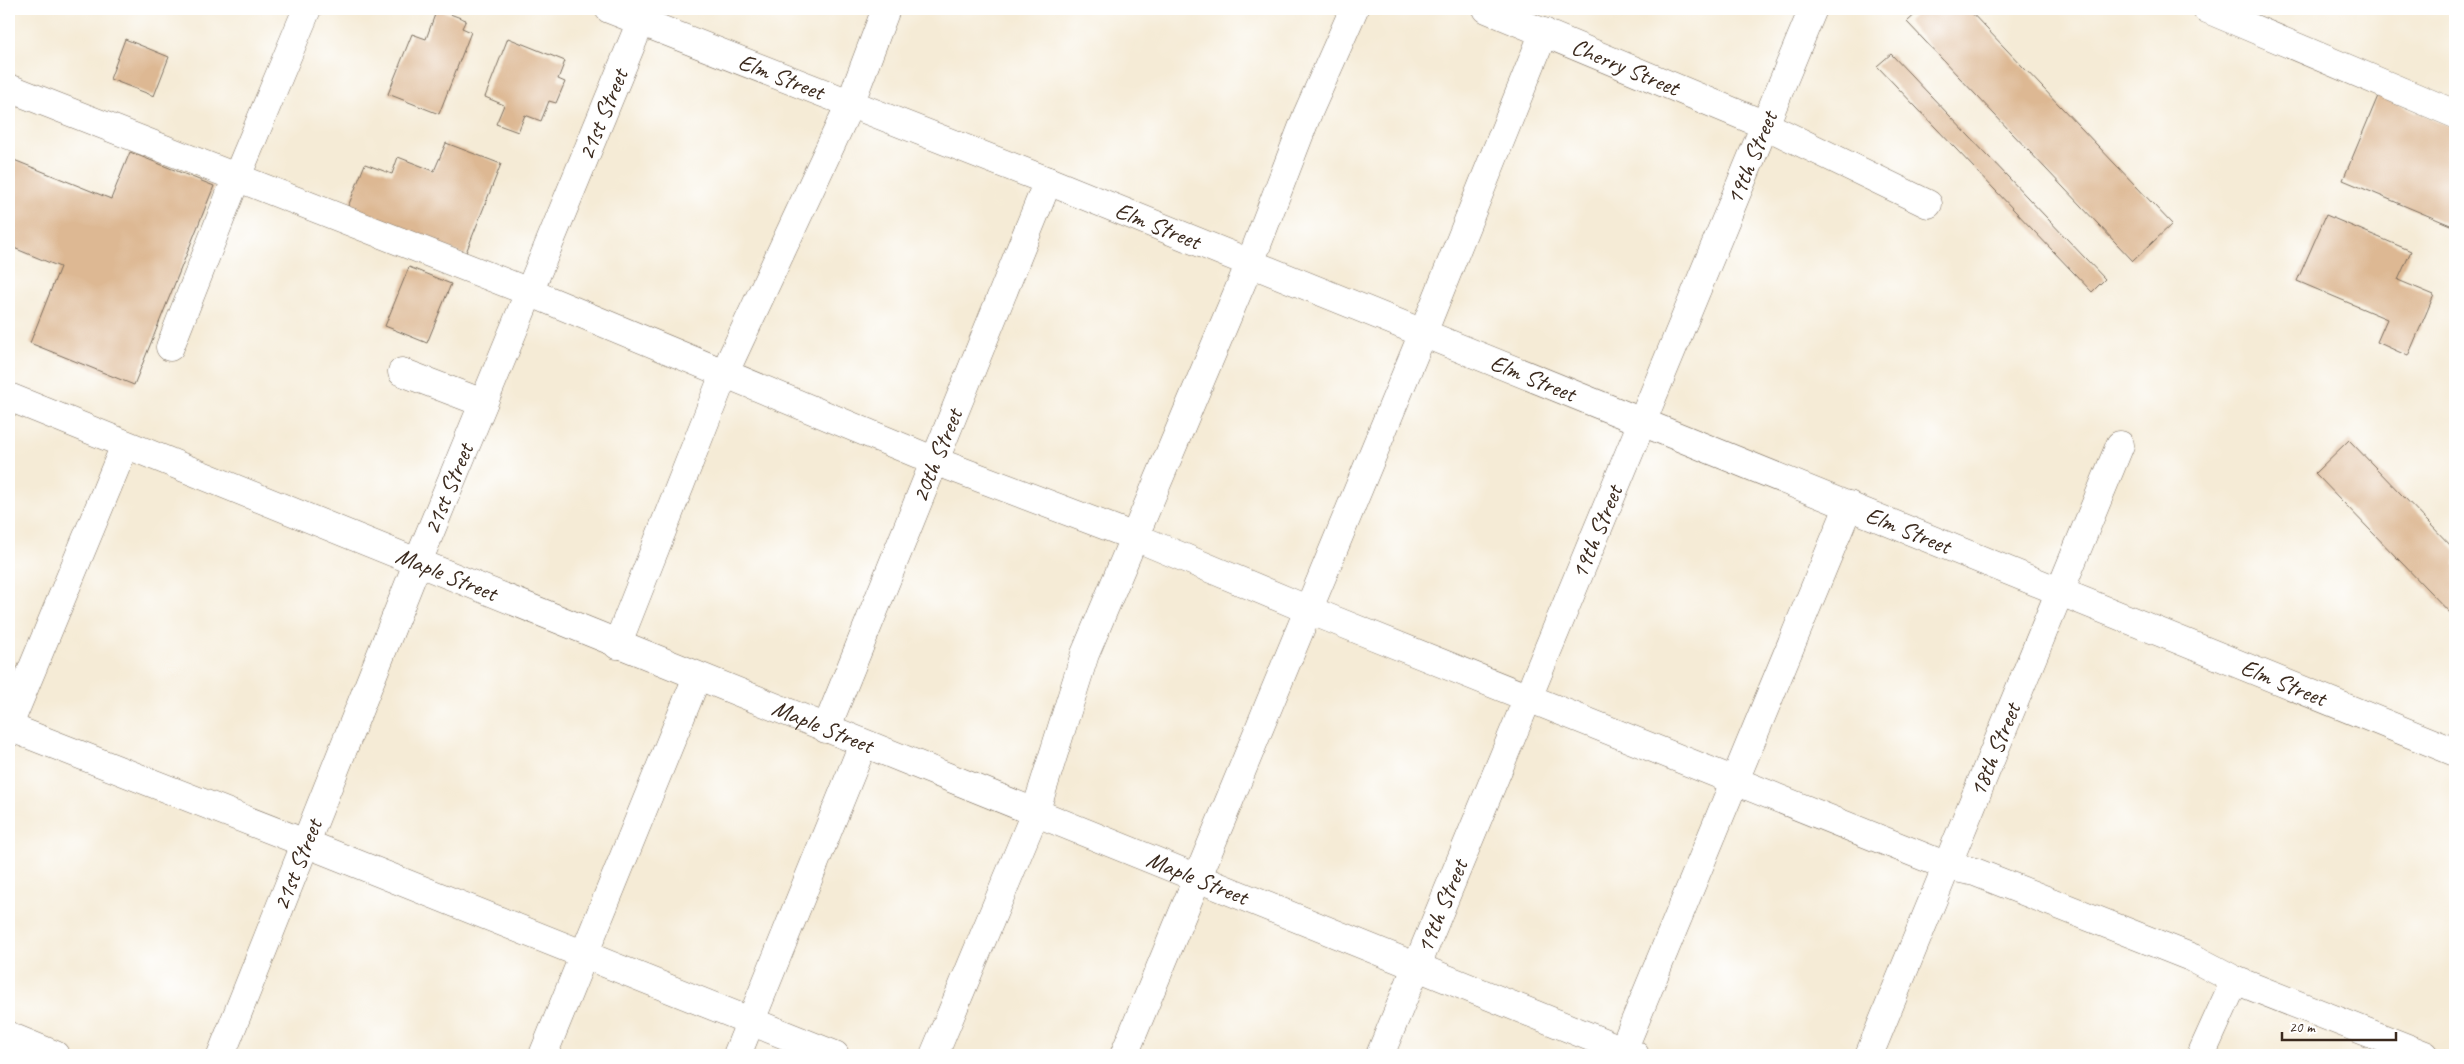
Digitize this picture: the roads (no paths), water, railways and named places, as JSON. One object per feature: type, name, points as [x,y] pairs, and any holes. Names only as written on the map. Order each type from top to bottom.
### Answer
[{"type":"street","points":[[170,346],[236,179],[307,9]]},
{"type":"street","name":"Elm Street","points":[[609,9],[643,15],[850,104],[1250,263],[2455,752]]},
{"type":"street","points":[[617,644],[724,374],[850,104],[886,9]]},
{"type":"street","points":[[934,1055],[1035,813],[1085,654],[1250,263],[1307,115],[1354,9]]},
{"type":"street","name":"Cherry Street","points":[[1487,9],[1765,125],[1928,204]]},
{"type":"street","name":"19th Street","points":[[1380,1055],[1813,9]]},
{"type":"street","points":[[2207,9],[2455,114]]},
{"type":"street","name":"21st Street","points":[[221,1055],[416,564],[643,15]]},
{"type":"street","points":[[1124,1055],[1423,333],[1544,32]]},
{"type":"street","points":[[9,88],[236,179],[529,292],[935,461],[1135,537],[1309,610],[1947,866],[1975,872],[2193,958],[2235,980],[2425,1055]]},
{"type":"street","name":"20th Street","points":[[826,729],[1048,182]]},
{"type":"street","points":[[402,372],[483,403]]},
{"type":"street","name":"Maple Street","points":[[9,397],[416,564],[1417,966],[1627,1054]]},
{"type":"street","points":[[125,445],[9,726],[834,1055]]},
{"type":"street","name":"18th Street","points":[[1870,1055],[2120,445]]},
{"type":"street","points":[[1627,1054],[1734,781],[1849,505]]},
{"type":"street","points":[[543,1055],[697,677]]},
{"type":"street","points":[[737,1055],[863,744]]},
{"type":"street","points":[[2201,1055],[2235,980]]},
{"type":"street","points":[[9,1036],[55,1055]]}]
